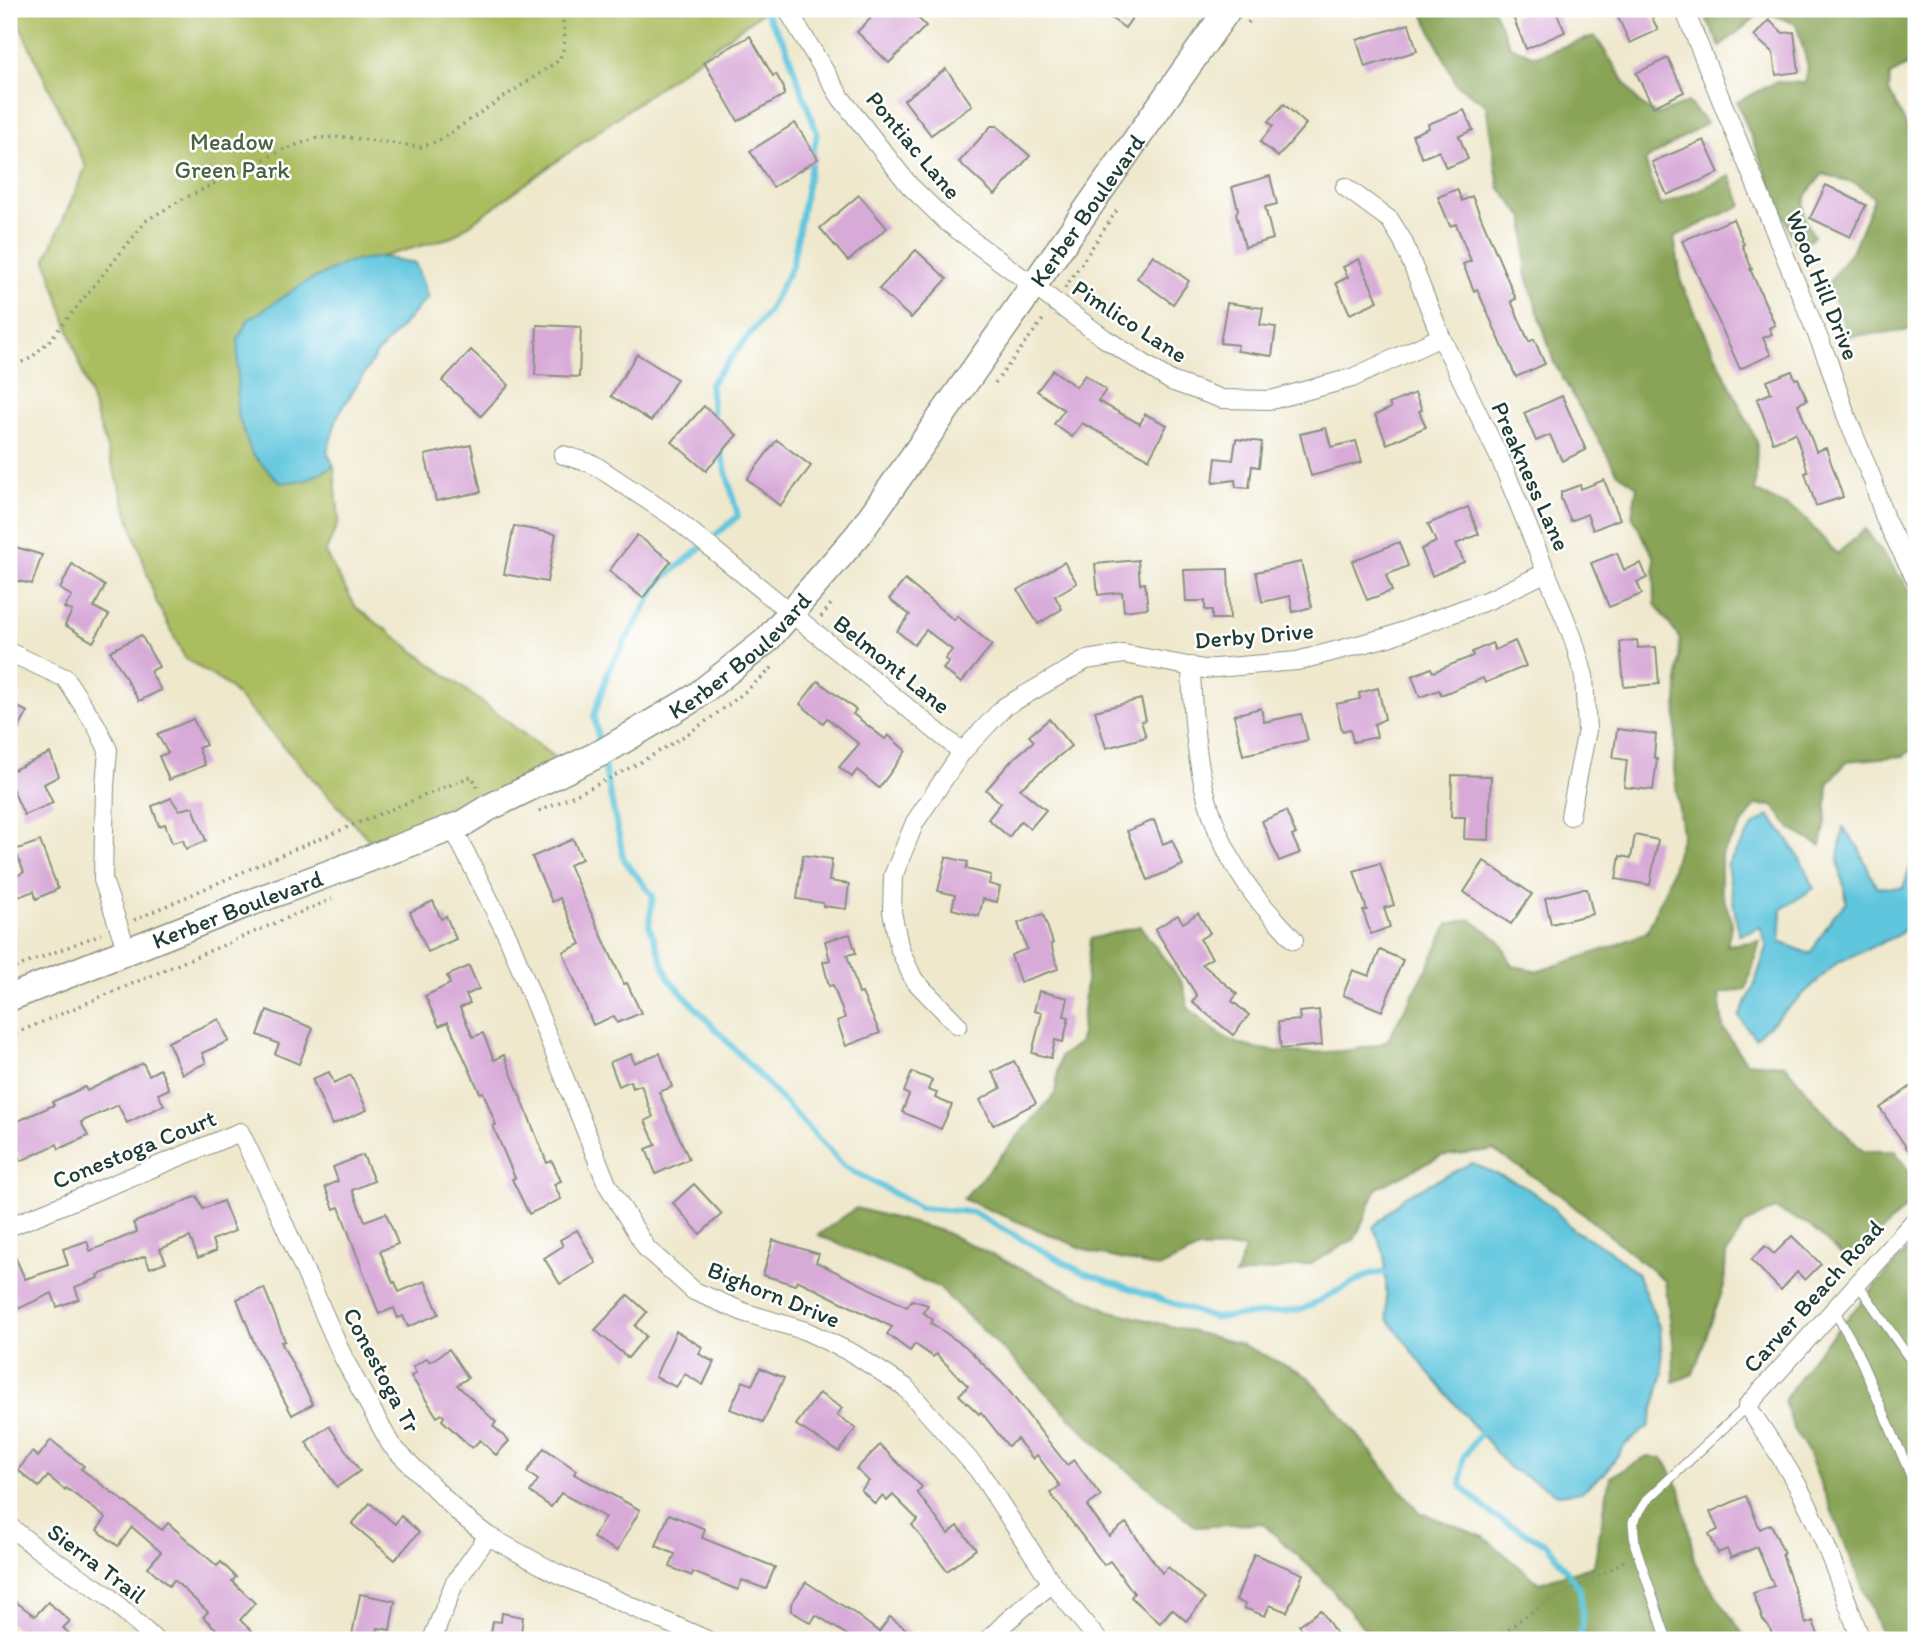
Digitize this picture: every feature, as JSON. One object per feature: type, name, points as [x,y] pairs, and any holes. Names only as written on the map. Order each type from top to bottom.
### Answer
[{"type":"street","name":"Pontiac Lane","points":[[787,9],[841,98],[909,185],[947,222],[1033,286]]},
{"type":"street","name":"Wood Hill Drive","points":[[1684,9],[1828,361],[1885,519],[1915,580]]},
{"type":"street","name":"Kerber Boulevard","points":[[9,998],[122,939],[453,828],[603,752],[694,698],[766,642],[801,623],[858,535],[1033,286],[1236,19]]},
{"type":"street","name":"Preakness Lane","points":[[1345,187],[1390,220],[1404,241],[1441,337],[1502,463],[1573,638],[1584,676],[1587,730],[1570,816]]},
{"type":"street","name":"Pimlico Lane","points":[[1033,286],[1104,338],[1171,381],[1222,399],[1271,400],[1352,378],[1441,337]]},
{"type":"street","name":"Belmont Lane","points":[[563,455],[593,464],[673,517],[962,752]]},
{"type":"street","name":"Derby Drive","points":[[958,1025],[914,980],[900,950],[892,912],[892,876],[915,822],[962,752],[1004,707],[1086,660],[1124,654],[1203,669],[1297,661],[1388,637],[1491,599],[1547,572]]},
{"type":"street","points":[[9,652],[65,678],[96,724],[108,750],[104,786],[103,880],[122,939]]},
{"type":"street","points":[[1191,666],[1192,719],[1199,777],[1214,822],[1254,895],[1294,940]]},
{"type":"street","name":"Bighorn Drive","points":[[453,828],[508,937],[607,1184],[648,1249],[694,1291],[746,1313],[806,1331],[854,1354],[905,1387],[979,1471],[1052,1583],[1098,1640]]},
{"type":"street","name":"Conestoga Court","points":[[9,1227],[240,1132]]},
{"type":"street","name":"Conestoga Tr","points":[[240,1132],[344,1359],[391,1445],[461,1515],[488,1536],[556,1573],[707,1640]]},
{"type":"street","name":"Carver Beach Road","points":[[1747,1406],[1916,1219]]},
{"type":"street","points":[[1747,1406],[1802,1495],[1831,1560],[1861,1640]]},
{"type":"street","name":"Sierra Trail","points":[[9,1526],[39,1550],[107,1595],[155,1640]]},
{"type":"street","points":[[432,1640],[454,1584],[488,1536]]},
{"type":"street","points":[[988,1640],[1052,1583]]},
{"type":"lane","points":[[1858,1284],[1916,1367]]},
{"type":"lane","points":[[1834,1310],[1854,1345],[1916,1487]]},
{"type":"lane","points":[[1667,1640],[1637,1551],[1633,1522],[1646,1501],[1747,1406]]},
{"type":"path","points":[[9,368],[31,358],[50,340],[147,220],[181,200],[285,149],[317,138],[346,137],[421,147],[438,141],[558,61],[563,54],[565,24],[559,9]]},
{"type":"path","points":[[1236,19],[1258,9]]},
{"type":"path","points":[[990,390],[1056,302],[1124,200]]},
{"type":"path","points":[[801,623],[835,599]]},
{"type":"path","points":[[529,815],[637,764],[696,730],[753,686],[782,658]]},
{"type":"path","points":[[9,970],[122,939],[288,852],[472,776],[488,808]]},
{"type":"path","points":[[9,1036],[334,898]]},
{"type":"path","points":[[1499,1640],[1533,1611],[1617,1565],[1637,1551]]},
{"type":"green space","name":"Meadow Green Park","points":[[12,9],[763,9],[764,11],[452,237],[381,257],[348,262],[306,480],[334,466],[339,521],[325,553],[356,607],[570,769],[382,854],[228,686],[185,658],[156,601],[46,259],[86,167]]},
{"type":"green space","points":[[1421,9],[1493,9],[1510,46],[1535,56],[1595,36],[1638,102],[1657,115],[1688,102],[1706,123],[1645,161],[1660,206],[1730,176],[1742,205],[1674,237],[1682,285],[1757,442],[1755,491],[1800,513],[1837,554],[1865,529],[1916,598],[1916,745],[1904,756],[1847,761],[1828,784],[1826,822],[1821,846],[1793,831],[1773,806],[1756,805],[1721,855],[1721,890],[1732,922],[1727,945],[1760,941],[1746,989],[1719,994],[1723,1028],[1746,1062],[1785,1065],[1824,1112],[1863,1151],[1895,1151],[1916,1182],[1916,1198],[1850,1262],[1807,1224],[1775,1209],[1745,1224],[1726,1255],[1724,1286],[1693,1374],[1674,1382],[1673,1341],[1665,1281],[1555,1191],[1493,1150],[1441,1156],[1377,1188],[1355,1239],[1310,1264],[1235,1276],[1245,1248],[1199,1249],[1159,1268],[1094,1253],[963,1199],[1055,1094],[1060,1057],[1080,1042],[1090,939],[1140,926],[1183,984],[1188,1008],[1220,1034],[1246,1046],[1265,1050],[1332,1052],[1353,1050],[1387,1041],[1429,965],[1448,924],[1470,919],[1499,940],[1513,966],[1539,971],[1612,947],[1647,932],[1667,885],[1682,835],[1674,769],[1680,639],[1655,604],[1654,557],[1632,516],[1637,486],[1617,472],[1554,363],[1526,273],[1525,219],[1499,187],[1486,105],[1456,84]]},
{"type":"green space","points":[[1702,9],[1904,9],[1916,41],[1916,61],[1890,75],[1889,91],[1910,133],[1916,133],[1916,327],[1905,331],[1848,336],[1828,284],[1854,247],[1874,198],[1857,184],[1823,174],[1806,197],[1803,210],[1814,236],[1797,249],[1737,102],[1776,82],[1805,83],[1808,66],[1796,24],[1773,15],[1758,15],[1720,47]]},
{"type":"green space","points":[[856,1208],[942,1231],[1111,1311],[1241,1344],[1307,1376],[1419,1512],[1484,1537],[1539,1583],[1594,1565],[1610,1477],[1647,1457],[1663,1458],[1680,1489],[1696,1566],[1747,1640],[1374,1640],[1321,1577],[1262,1523],[1196,1527],[1097,1445],[938,1287],[818,1235]]},
{"type":"green space","points":[[1916,1240],[1916,1640],[1884,1640],[1807,1450],[1794,1429],[1784,1401],[1812,1358]]},
{"type":"water","points":[[381,257],[415,263],[428,297],[376,355],[338,415],[327,452],[334,466],[306,480],[280,483],[252,454],[237,413],[238,339],[248,320],[304,283],[348,262]]},
{"type":"water","points":[[1769,816],[1795,850],[1814,888],[1782,909],[1780,942],[1810,954],[1833,916],[1847,903],[1838,859],[1843,827],[1859,848],[1876,887],[1903,888],[1916,849],[1916,919],[1898,935],[1837,963],[1755,1038],[1739,1017],[1752,991],[1767,947],[1760,927],[1739,935],[1727,865],[1755,824]]},
{"type":"water","points":[[1471,1163],[1523,1185],[1550,1205],[1573,1230],[1608,1249],[1637,1273],[1660,1329],[1663,1373],[1649,1426],[1625,1445],[1605,1473],[1581,1492],[1558,1494],[1509,1468],[1429,1373],[1387,1318],[1385,1254],[1373,1227],[1405,1196]]},
{"type":"building","points":[[880,9],[909,9],[926,26],[889,63],[857,32]]},
{"type":"building","points":[[1098,9],[1138,9],[1125,28]]},
{"type":"building","points":[[1533,9],[1555,9],[1565,32],[1526,49],[1513,17]]},
{"type":"building","points":[[1614,9],[1648,9],[1658,30],[1630,43]]},
{"type":"building","points":[[1769,20],[1783,33],[1794,32],[1799,72],[1776,75],[1773,53],[1754,36]]},
{"type":"building","points":[[1409,24],[1417,51],[1365,67],[1357,40]]},
{"type":"building","points":[[750,36],[773,76],[776,74],[784,88],[784,95],[738,121],[704,62]]},
{"type":"building","points":[[1668,58],[1684,92],[1653,107],[1636,73]]},
{"type":"building","points":[[946,69],[972,105],[931,135],[904,100]]},
{"type":"building","points":[[1284,104],[1306,124],[1278,157],[1260,142],[1273,126],[1268,122]]},
{"type":"building","points":[[1464,110],[1473,130],[1459,136],[1468,159],[1446,168],[1439,151],[1422,158],[1412,135],[1429,128],[1428,124]]},
{"type":"building","points":[[795,123],[818,159],[773,187],[750,151]]},
{"type":"building","points":[[991,126],[997,126],[1030,156],[995,195],[959,162]]},
{"type":"building","points":[[1704,140],[1719,173],[1667,195],[1652,162]]},
{"type":"building","points":[[1270,176],[1277,204],[1265,207],[1273,239],[1245,247],[1232,187]]},
{"type":"building","points":[[1826,185],[1866,205],[1850,237],[1810,218]]},
{"type":"building","points":[[1457,189],[1462,201],[1472,196],[1516,299],[1511,301],[1529,342],[1534,339],[1545,364],[1516,377],[1463,264],[1471,261],[1456,224],[1450,226],[1438,197]]},
{"type":"building","points":[[859,195],[887,228],[848,261],[820,228]]},
{"type":"building","points":[[1733,219],[1744,244],[1742,245],[1750,269],[1775,325],[1769,328],[1772,334],[1763,338],[1771,355],[1740,369],[1682,241]]},
{"type":"building","points":[[916,250],[947,279],[911,318],[879,289]]},
{"type":"building","points":[[1153,255],[1189,281],[1173,304],[1137,278]]},
{"type":"building","points":[[1359,259],[1378,301],[1350,314],[1336,283],[1348,277],[1343,267]]},
{"type":"building","points":[[1227,303],[1263,308],[1260,325],[1276,327],[1272,356],[1237,351],[1238,345],[1220,343]]},
{"type":"building","points":[[537,325],[581,327],[579,377],[535,375]]},
{"type":"building","points":[[471,350],[509,385],[481,416],[442,381]]},
{"type":"building","points":[[637,354],[677,379],[651,421],[611,396]]},
{"type":"building","points":[[1053,370],[1076,387],[1085,375],[1106,390],[1098,401],[1140,424],[1145,414],[1167,425],[1149,459],[1082,423],[1072,437],[1054,424],[1064,410],[1037,391]]},
{"type":"building","points":[[1792,371],[1795,379],[1798,378],[1807,400],[1798,404],[1816,451],[1826,448],[1843,497],[1816,506],[1795,433],[1773,442],[1757,399],[1771,393],[1767,381]]},
{"type":"building","points":[[1415,393],[1426,427],[1387,444],[1375,415],[1391,408],[1389,404]]},
{"type":"building","points":[[1562,396],[1586,450],[1562,461],[1550,435],[1536,441],[1524,413]]},
{"type":"building","points":[[704,406],[737,435],[706,471],[672,442]]},
{"type":"building","points":[[1326,428],[1331,447],[1356,441],[1362,462],[1311,476],[1300,434]]},
{"type":"building","points":[[1236,439],[1262,442],[1259,467],[1252,466],[1249,488],[1236,487],[1235,480],[1213,483],[1216,458],[1233,460]]},
{"type":"building","points":[[777,440],[811,466],[780,506],[747,479]]},
{"type":"building","points":[[471,445],[481,492],[436,501],[425,455]]},
{"type":"building","points":[[1604,480],[1620,519],[1593,530],[1587,514],[1571,521],[1561,499],[1561,492],[1580,485],[1581,489]]},
{"type":"building","points":[[1468,507],[1479,534],[1456,544],[1464,562],[1432,576],[1421,549],[1436,542],[1428,524]]},
{"type":"building","points":[[514,526],[556,534],[547,582],[504,574]]},
{"type":"building","points":[[637,535],[671,561],[643,598],[609,571]]},
{"type":"building","points":[[1399,542],[1408,566],[1386,575],[1392,591],[1367,600],[1352,561]]},
{"type":"building","points":[[9,545],[42,555],[32,584],[9,579]]},
{"type":"building","points":[[1617,553],[1624,570],[1641,563],[1647,578],[1637,582],[1642,594],[1609,607],[1591,563]]},
{"type":"building","points":[[1138,560],[1140,584],[1145,583],[1148,608],[1124,611],[1122,592],[1098,595],[1095,564]]},
{"type":"building","points":[[1064,562],[1077,583],[1055,596],[1062,609],[1038,624],[1018,590]]},
{"type":"building","points":[[1301,562],[1312,607],[1293,612],[1290,596],[1262,602],[1256,572]]},
{"type":"building","points":[[72,564],[105,586],[94,607],[109,615],[93,642],[65,625],[72,611],[64,608],[72,596],[60,589]]},
{"type":"building","points":[[1228,569],[1230,619],[1212,619],[1212,610],[1205,610],[1205,601],[1186,601],[1184,570]]},
{"type":"building","points":[[905,580],[954,620],[957,616],[992,645],[961,683],[943,669],[949,662],[945,659],[952,650],[926,630],[914,645],[897,631],[910,615],[889,599]]},
{"type":"building","points":[[141,635],[159,667],[150,671],[161,690],[139,701],[110,651]]},
{"type":"building","points":[[1637,640],[1638,648],[1656,647],[1659,684],[1624,687],[1620,642]]},
{"type":"building","points":[[1515,641],[1526,666],[1485,683],[1483,678],[1441,695],[1439,690],[1420,697],[1412,676],[1431,668],[1433,672],[1473,656],[1472,652],[1492,643],[1495,650]]},
{"type":"building","points":[[818,681],[856,710],[853,714],[885,739],[888,735],[906,751],[879,788],[857,770],[852,777],[839,767],[859,744],[827,718],[823,723],[800,704]]},
{"type":"building","points":[[1378,688],[1385,719],[1374,724],[1377,737],[1353,742],[1350,729],[1342,731],[1336,704],[1360,699],[1359,693]]},
{"type":"building","points":[[1141,699],[1146,720],[1141,721],[1146,737],[1106,748],[1095,711]]},
{"type":"building","points":[[9,703],[28,712],[9,745]]},
{"type":"building","points":[[1261,708],[1264,722],[1301,714],[1308,740],[1243,755],[1234,715]]},
{"type":"building","points":[[193,719],[206,745],[198,748],[205,765],[169,780],[159,756],[168,753],[157,734]]},
{"type":"building","points":[[1049,719],[1071,746],[1020,789],[1046,810],[1030,829],[1021,821],[1009,837],[988,819],[1001,803],[986,790],[1012,760],[1034,741],[1029,736]]},
{"type":"building","points":[[1617,729],[1656,734],[1654,757],[1657,759],[1653,790],[1624,787],[1627,760],[1613,758]]},
{"type":"building","points":[[50,753],[59,776],[44,784],[53,803],[24,815],[9,781],[9,772]]},
{"type":"building","points":[[1452,775],[1491,776],[1489,840],[1464,839],[1465,817],[1451,817]]},
{"type":"building","points":[[171,798],[179,810],[193,807],[206,841],[186,849],[183,840],[172,843],[165,824],[159,826],[152,806]]},
{"type":"building","points":[[1286,811],[1296,834],[1292,836],[1300,853],[1279,861],[1262,821]]},
{"type":"building","points":[[1154,820],[1163,844],[1172,840],[1183,865],[1148,880],[1127,831]]},
{"type":"building","points":[[1635,835],[1658,840],[1650,885],[1616,879],[1620,856],[1631,858]]},
{"type":"building","points":[[573,839],[582,859],[569,865],[624,984],[627,983],[641,1013],[617,1023],[614,1016],[593,1025],[563,952],[581,944],[560,898],[552,902],[532,857]]},
{"type":"building","points":[[40,841],[58,889],[36,899],[34,891],[18,897],[13,878],[24,872],[15,850]]},
{"type":"building","points":[[803,855],[832,859],[829,881],[849,884],[846,909],[797,899]]},
{"type":"building","points":[[946,857],[968,862],[966,869],[991,875],[989,884],[1000,887],[997,902],[983,899],[979,916],[952,909],[955,895],[938,891]]},
{"type":"building","points":[[1484,861],[1532,894],[1511,924],[1464,892]]},
{"type":"building","points":[[1380,863],[1394,905],[1384,908],[1390,927],[1371,934],[1363,911],[1367,910],[1354,871]]},
{"type":"building","points":[[1587,889],[1593,914],[1551,924],[1545,898]]},
{"type":"building","points":[[433,901],[441,919],[446,916],[456,939],[428,952],[410,912]]},
{"type":"building","points":[[1198,913],[1210,933],[1200,939],[1212,958],[1202,964],[1237,994],[1232,1001],[1249,1015],[1233,1035],[1192,1002],[1197,996],[1155,929],[1178,915],[1183,923]]},
{"type":"building","points":[[1043,914],[1058,969],[1020,982],[1011,955],[1027,949],[1018,923]]},
{"type":"building","points":[[850,934],[856,953],[847,955],[859,994],[862,993],[880,1033],[846,1046],[837,1021],[845,1018],[833,985],[829,986],[823,962],[830,960],[825,941]]},
{"type":"building","points":[[1380,950],[1403,960],[1382,1011],[1343,995],[1353,970],[1369,976]]},
{"type":"building","points":[[469,966],[479,989],[466,995],[470,1003],[460,1008],[473,1037],[483,1033],[494,1060],[504,1055],[547,1163],[552,1161],[561,1181],[554,1184],[561,1199],[529,1214],[512,1179],[515,1178],[493,1126],[496,1125],[483,1092],[480,1093],[448,1022],[439,1026],[425,996],[450,984],[447,976]]},
{"type":"building","points":[[1039,991],[1068,998],[1064,1016],[1069,1017],[1063,1042],[1055,1040],[1051,1058],[1032,1053],[1042,1013],[1034,1011]]},
{"type":"building","points":[[267,1010],[313,1028],[299,1064],[275,1054],[279,1044],[258,1035]]},
{"type":"building","points":[[1319,1010],[1322,1045],[1281,1049],[1278,1022],[1300,1020],[1299,1012]]},
{"type":"building","points":[[219,1019],[229,1041],[202,1053],[206,1063],[182,1074],[168,1042]]},
{"type":"building","points":[[660,1053],[672,1087],[659,1092],[689,1159],[656,1174],[646,1149],[656,1145],[645,1121],[653,1117],[641,1085],[633,1088],[630,1081],[619,1086],[610,1062],[631,1054],[634,1063]]},
{"type":"building","points":[[1014,1061],[1036,1103],[993,1125],[980,1100],[1001,1088],[992,1072]]},
{"type":"building","points":[[143,1063],[149,1075],[160,1069],[169,1089],[158,1094],[164,1105],[127,1123],[118,1105],[81,1122],[88,1136],[59,1149],[57,1144],[21,1161],[17,1152],[9,1155],[9,1125],[54,1105],[52,1102],[85,1087],[87,1091]]},
{"type":"building","points":[[329,1072],[334,1083],[351,1075],[367,1110],[332,1125],[312,1079]]},
{"type":"building","points":[[912,1072],[932,1080],[928,1090],[937,1093],[935,1098],[952,1105],[941,1129],[902,1112],[909,1095],[904,1092]]},
{"type":"building","points":[[1916,1083],[1916,1162],[1880,1108]]},
{"type":"building","points":[[363,1155],[374,1181],[352,1190],[365,1221],[386,1213],[398,1244],[380,1251],[393,1283],[395,1282],[399,1292],[425,1281],[439,1314],[408,1327],[403,1316],[398,1318],[394,1308],[379,1314],[339,1207],[334,1209],[325,1187],[338,1181],[333,1167]]},
{"type":"building","points":[[694,1184],[722,1214],[700,1234],[673,1203]]},
{"type":"building","points":[[197,1196],[203,1209],[223,1201],[235,1231],[212,1240],[216,1251],[198,1258],[190,1237],[160,1249],[166,1262],[150,1268],[145,1256],[75,1287],[79,1299],[57,1307],[52,1293],[9,1313],[9,1243],[25,1279],[68,1265],[63,1249],[87,1241],[90,1251],[137,1232],[133,1223]]},
{"type":"building","points":[[577,1230],[596,1263],[560,1284],[544,1258],[563,1246],[560,1240]]},
{"type":"building","points":[[1792,1236],[1821,1264],[1805,1280],[1797,1272],[1781,1290],[1751,1260],[1765,1246],[1774,1254]]},
{"type":"building","points":[[773,1240],[819,1254],[816,1262],[907,1307],[912,1300],[928,1305],[923,1312],[933,1320],[931,1323],[966,1347],[1005,1386],[1067,1465],[1074,1460],[1101,1496],[1087,1506],[1109,1536],[1126,1523],[1162,1573],[1168,1567],[1205,1599],[1186,1621],[1172,1609],[1160,1623],[1131,1597],[1134,1593],[1110,1561],[1104,1565],[1050,1493],[1060,1486],[1037,1455],[1033,1459],[1017,1439],[1008,1446],[981,1412],[979,1414],[959,1395],[968,1386],[936,1354],[933,1357],[915,1344],[910,1351],[887,1334],[892,1327],[797,1280],[795,1285],[763,1275]]},
{"type":"building","points":[[264,1288],[285,1341],[281,1342],[313,1404],[292,1415],[256,1347],[237,1299]]},
{"type":"building","points":[[628,1295],[647,1312],[635,1326],[646,1336],[628,1358],[595,1330]]},
{"type":"building","points":[[676,1331],[702,1347],[699,1354],[714,1362],[703,1385],[685,1374],[676,1387],[655,1377]]},
{"type":"building","points":[[449,1349],[468,1378],[457,1385],[496,1422],[493,1426],[509,1441],[496,1455],[480,1440],[472,1448],[442,1420],[442,1414],[437,1417],[411,1376],[416,1373],[413,1367],[427,1358],[430,1362]]},
{"type":"building","points":[[760,1368],[784,1378],[763,1422],[730,1409],[743,1381],[752,1385]]},
{"type":"building","points":[[819,1393],[842,1408],[837,1415],[856,1428],[839,1452],[796,1425]]},
{"type":"building","points":[[329,1426],[360,1471],[337,1487],[306,1442]]},
{"type":"building","points":[[51,1440],[84,1466],[81,1469],[162,1530],[168,1523],[217,1566],[221,1562],[236,1577],[232,1581],[255,1603],[240,1620],[261,1640],[228,1640],[203,1617],[208,1612],[174,1580],[169,1586],[148,1567],[161,1552],[132,1527],[118,1546],[97,1530],[106,1518],[48,1476],[39,1487],[18,1470],[32,1452],[38,1457]]},
{"type":"building","points":[[880,1445],[922,1487],[917,1492],[948,1534],[958,1526],[976,1549],[947,1571],[912,1525],[918,1520],[893,1495],[887,1501],[882,1496],[875,1504],[861,1490],[869,1481],[856,1469]]},
{"type":"building","points":[[544,1448],[576,1470],[574,1474],[640,1510],[617,1551],[593,1538],[605,1517],[561,1493],[551,1507],[530,1492],[538,1480],[527,1472]]},
{"type":"building","points":[[1746,1496],[1760,1529],[1771,1524],[1784,1553],[1782,1554],[1806,1624],[1813,1621],[1820,1640],[1767,1640],[1773,1637],[1753,1593],[1774,1586],[1757,1547],[1731,1558],[1727,1549],[1718,1553],[1709,1534],[1718,1530],[1710,1512]]},
{"type":"building","points":[[370,1503],[395,1524],[401,1516],[419,1532],[395,1560],[352,1524]]},
{"type":"building","points":[[669,1514],[705,1529],[702,1538],[775,1567],[766,1589],[742,1580],[738,1590],[693,1572],[692,1576],[670,1567],[675,1554],[656,1546]]},
{"type":"building","points":[[1254,1554],[1303,1574],[1287,1612],[1270,1605],[1265,1616],[1244,1608],[1245,1604],[1236,1600]]},
{"type":"building","points":[[806,1582],[879,1632],[890,1617],[921,1640],[855,1640],[816,1615],[811,1623],[791,1611],[791,1604]]},
{"type":"building","points":[[360,1594],[395,1601],[390,1630],[378,1628],[376,1640],[351,1640]]},
{"type":"building","points":[[9,1597],[35,1616],[48,1602],[70,1621],[63,1628],[77,1640],[30,1640],[9,1622]]},
{"type":"building","points":[[1321,1610],[1340,1640],[1310,1640],[1299,1625]]},
{"type":"building","points":[[502,1613],[523,1617],[520,1640],[490,1640],[493,1621],[501,1622]]},
{"type":"waterway","points":[[714,421],[710,384],[768,312],[792,266],[817,133],[785,44],[763,9]]},
{"type":"waterway","points":[[600,747],[594,716],[609,669],[660,582],[738,516],[719,445]]},
{"type":"waterway","points":[[603,761],[624,860],[653,896],[649,925],[669,979],[844,1166],[920,1208],[972,1212],[1080,1271],[1214,1318],[1301,1310],[1370,1274],[1391,1272]]},
{"type":"waterway","points":[[1483,1429],[1463,1458],[1461,1486],[1494,1516],[1548,1545],[1580,1589],[1583,1624],[1578,1640]]}]
